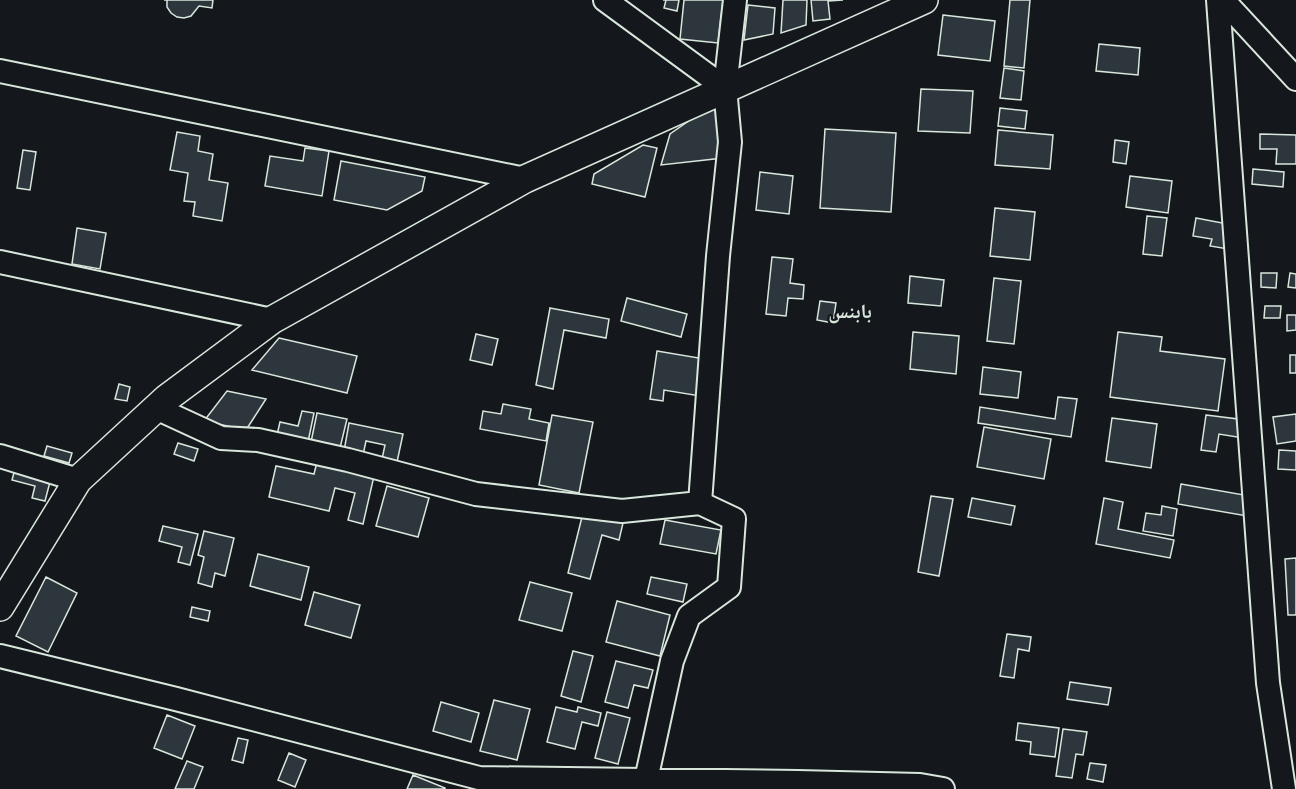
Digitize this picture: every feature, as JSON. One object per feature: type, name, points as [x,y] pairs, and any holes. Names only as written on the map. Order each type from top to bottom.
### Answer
[{"type":"street","points":[[605,0],[725,88]]},
{"type":"street","points":[[700,503],[718,256],[730,142],[725,88],[735,0]]},
{"type":"street","points":[[0,607],[78,480],[156,408],[272,320],[525,178],[924,0]]},
{"type":"street","points":[[1220,0],[1296,79]]},
{"type":"street","points":[[1220,0],[1268,683],[1284,789]]},
{"type":"street","points":[[0,71],[525,178]]},
{"type":"street","points":[[0,262],[272,320]]},
{"type":"street","points":[[156,408],[222,438],[258,440],[348,460],[476,494],[622,511],[700,503],[734,519],[729,587],[689,616],[672,661],[646,780]]},
{"type":"street","points":[[0,456],[78,480]]},
{"type":"street","points":[[0,656],[477,784],[646,780],[920,785],[943,789]]},
{"type":"building","points":[[167,0],[213,0],[212,8],[199,6],[191,16],[184,18],[171,13],[167,7]]},
{"type":"building","points":[[666,0],[679,0],[677,11],[664,8]]},
{"type":"building","points":[[684,0],[723,0],[718,43],[680,39]]},
{"type":"building","points":[[783,0],[807,0],[806,25],[781,33]]},
{"type":"building","points":[[811,0],[843,0],[828,1],[830,19],[813,21]]},
{"type":"building","points":[[1010,0],[1030,0],[1024,68],[1004,66]]},
{"type":"building","points":[[748,5],[775,8],[773,34],[744,40]]},
{"type":"building","points":[[943,15],[995,21],[990,61],[938,55]]},
{"type":"building","points":[[1099,44],[1140,48],[1138,75],[1096,71]]},
{"type":"building","points":[[1004,68],[1024,71],[1021,100],[1000,98]]},
{"type":"building","points":[[921,89],[973,91],[970,133],[918,131]]},
{"type":"building","points":[[718,108],[723,158],[661,165],[670,134],[706,109]]},
{"type":"building","points":[[1000,108],[1027,111],[1025,129],[998,126]]},
{"type":"building","points":[[825,129],[896,133],[891,212],[820,208]]},
{"type":"building","points":[[998,130],[1053,135],[1050,169],[995,165]]},
{"type":"building","points":[[177,132],[200,136],[198,151],[213,154],[209,180],[228,183],[222,221],[193,216],[195,202],[184,201],[188,173],[170,170]]},
{"type":"building","points":[[1260,134],[1296,135],[1296,164],[1276,164],[1277,149],[1260,149]]},
{"type":"building","points":[[1115,140],[1129,142],[1126,164],[1113,162]]},
{"type":"building","points":[[643,145],[657,148],[645,197],[592,184],[594,174]]},
{"type":"building","points":[[305,148],[329,151],[322,196],[265,186],[270,156],[303,161]]},
{"type":"building","points":[[23,150],[36,152],[30,190],[17,188]]},
{"type":"building","points":[[341,161],[425,177],[422,191],[387,210],[334,200]]},
{"type":"building","points":[[1253,169],[1284,172],[1283,187],[1252,184]]},
{"type":"building","points":[[760,172],[793,176],[789,214],[756,210]]},
{"type":"building","points":[[1130,176],[1172,181],[1168,213],[1126,207]]},
{"type":"building","points":[[995,208],[1035,212],[1030,260],[990,256]]},
{"type":"building","points":[[1147,216],[1167,218],[1162,256],[1143,254]]},
{"type":"building","points":[[1196,218],[1233,225],[1228,249],[1210,246],[1212,239],[1193,236]]},
{"type":"building","points":[[77,228],[106,233],[100,269],[72,264]]},
{"type":"building","points":[[772,257],[793,259],[790,283],[804,285],[803,299],[788,298],[786,316],[766,314]]},
{"type":"building","points":[[1261,273],[1277,273],[1276,288],[1261,287]]},
{"type":"building","points":[[1290,273],[1296,274],[1296,288],[1288,287]]},
{"type":"building","points":[[910,276],[944,280],[941,306],[908,303]]},
{"type":"building","points":[[994,278],[1021,281],[1014,344],[987,341]]},
{"type":"building","points":[[627,298],[687,314],[681,337],[621,321]]},
{"type":"building","points":[[820,301],[836,303],[833,323],[817,320]]},
{"type":"building","points":[[1265,306],[1281,306],[1280,318],[1264,318]]},
{"type":"building","points":[[550,308],[609,319],[606,338],[564,330],[553,389],[536,385]]},
{"type":"building","points":[[1287,315],[1296,315],[1296,330],[1287,331]]},
{"type":"building","points":[[913,332],[959,336],[956,374],[910,369]]},
{"type":"building","points":[[1118,332],[1162,337],[1160,351],[1225,359],[1218,411],[1110,397]]},
{"type":"building","points":[[476,334],[498,339],[492,365],[470,360]]},
{"type":"building","points":[[279,338],[357,356],[347,393],[252,370]]},
{"type":"building","points":[[657,351],[705,359],[700,396],[664,390],[663,401],[650,399]]},
{"type":"building","points":[[1290,355],[1296,355],[1296,373],[1290,373]]},
{"type":"building","points":[[983,367],[1021,372],[1018,398],[980,394]]},
{"type":"building","points":[[119,384],[130,387],[127,401],[115,399]]},
{"type":"building","points":[[227,391],[266,399],[246,430],[204,421]]},
{"type":"building","points":[[1058,397],[1077,399],[1071,437],[978,423],[980,407],[1055,419]]},
{"type":"building","points":[[503,404],[531,409],[529,419],[549,423],[546,441],[480,429],[483,411],[501,414]]},
{"type":"building","points":[[302,411],[314,413],[308,442],[277,435],[280,422],[298,426]]},
{"type":"building","points":[[317,413],[347,419],[340,448],[311,442]]},
{"type":"building","points":[[1296,414],[1296,441],[1277,444],[1273,417]]},
{"type":"building","points":[[552,415],[593,422],[579,493],[539,485]]},
{"type":"building","points":[[1206,415],[1246,420],[1243,438],[1219,434],[1216,452],[1201,450]]},
{"type":"building","points":[[1112,418],[1157,424],[1151,468],[1106,461]]},
{"type":"building","points":[[349,423],[403,434],[397,462],[382,459],[385,445],[366,441],[363,455],[344,451]]},
{"type":"building","points":[[984,427],[1051,439],[1044,479],[977,467]]},
{"type":"building","points":[[178,443],[198,449],[194,461],[174,454]]},
{"type":"building","points":[[47,446],[72,453],[69,463],[44,456]]},
{"type":"building","points":[[1279,450],[1296,451],[1296,470],[1278,469]]},
{"type":"building","points":[[317,462],[374,476],[363,524],[348,520],[355,493],[335,488],[329,511],[269,497],[276,466],[314,474]]},
{"type":"building","points":[[15,469],[51,478],[45,501],[32,498],[35,486],[12,480]]},
{"type":"building","points":[[1181,484],[1250,496],[1247,516],[1178,504]]},
{"type":"building","points":[[387,486],[429,498],[418,537],[376,526]]},
{"type":"building","points":[[931,496],[953,499],[939,576],[918,572]]},
{"type":"building","points":[[972,498],[1015,506],[1011,525],[968,517]]},
{"type":"building","points":[[1104,498],[1123,502],[1118,529],[1174,540],[1170,558],[1096,544]]},
{"type":"building","points":[[1162,506],[1177,509],[1173,536],[1143,531],[1146,513],[1161,515]]},
{"type":"building","points":[[583,513],[623,523],[619,540],[602,535],[590,579],[568,573]]},
{"type":"building","points":[[665,520],[721,530],[716,554],[660,544]]},
{"type":"building","points":[[163,526],[198,534],[190,565],[178,562],[182,547],[159,541]]},
{"type":"building","points":[[204,531],[234,538],[225,576],[215,573],[212,587],[198,583],[204,557],[198,555]]},
{"type":"building","points":[[258,554],[309,567],[301,600],[250,586]]},
{"type":"building","points":[[1296,558],[1296,615],[1288,615],[1285,559]]},
{"type":"building","points":[[46,577],[77,593],[48,652],[16,636]]},
{"type":"building","points":[[651,577],[687,584],[683,602],[647,594]]},
{"type":"building","points":[[530,582],[572,593],[562,631],[519,620]]},
{"type":"building","points":[[314,592],[360,605],[351,638],[305,625]]},
{"type":"building","points":[[617,601],[670,615],[660,656],[606,642]]},
{"type":"building","points":[[192,607],[210,611],[208,621],[190,617]]},
{"type":"building","points":[[1007,634],[1031,637],[1029,651],[1018,649],[1014,678],[1000,676]]},
{"type":"building","points":[[573,651],[593,656],[581,702],[561,696]]},
{"type":"building","points":[[616,661],[653,670],[648,688],[634,685],[628,708],[605,702]]},
{"type":"building","points":[[1070,682],[1111,688],[1108,705],[1067,699]]},
{"type":"building","points":[[494,700],[530,709],[517,760],[480,751]]},
{"type":"building","points":[[441,702],[479,713],[471,742],[433,731]]},
{"type":"building","points":[[556,707],[577,712],[578,707],[601,713],[598,726],[582,722],[575,749],[547,742]]},
{"type":"building","points":[[607,712],[630,718],[618,764],[595,758]]},
{"type":"building","points":[[167,715],[195,726],[182,759],[154,748]]},
{"type":"building","points":[[1018,723],[1059,728],[1055,757],[1030,754],[1031,742],[1016,740]]},
{"type":"building","points":[[1063,729],[1087,732],[1083,755],[1076,754],[1072,778],[1056,776]]},
{"type":"building","points":[[238,738],[248,740],[243,763],[232,760]]},
{"type":"building","points":[[289,753],[306,760],[295,787],[278,780]]},
{"type":"building","points":[[187,761],[203,767],[194,789],[175,789]]},
{"type":"building","points":[[1090,763],[1106,765],[1103,782],[1087,779]]},
{"type":"building","points":[[413,775],[445,788],[445,789],[407,789]]},
{"type":"district","name":"بابنس","points":[[850,311]]}]
